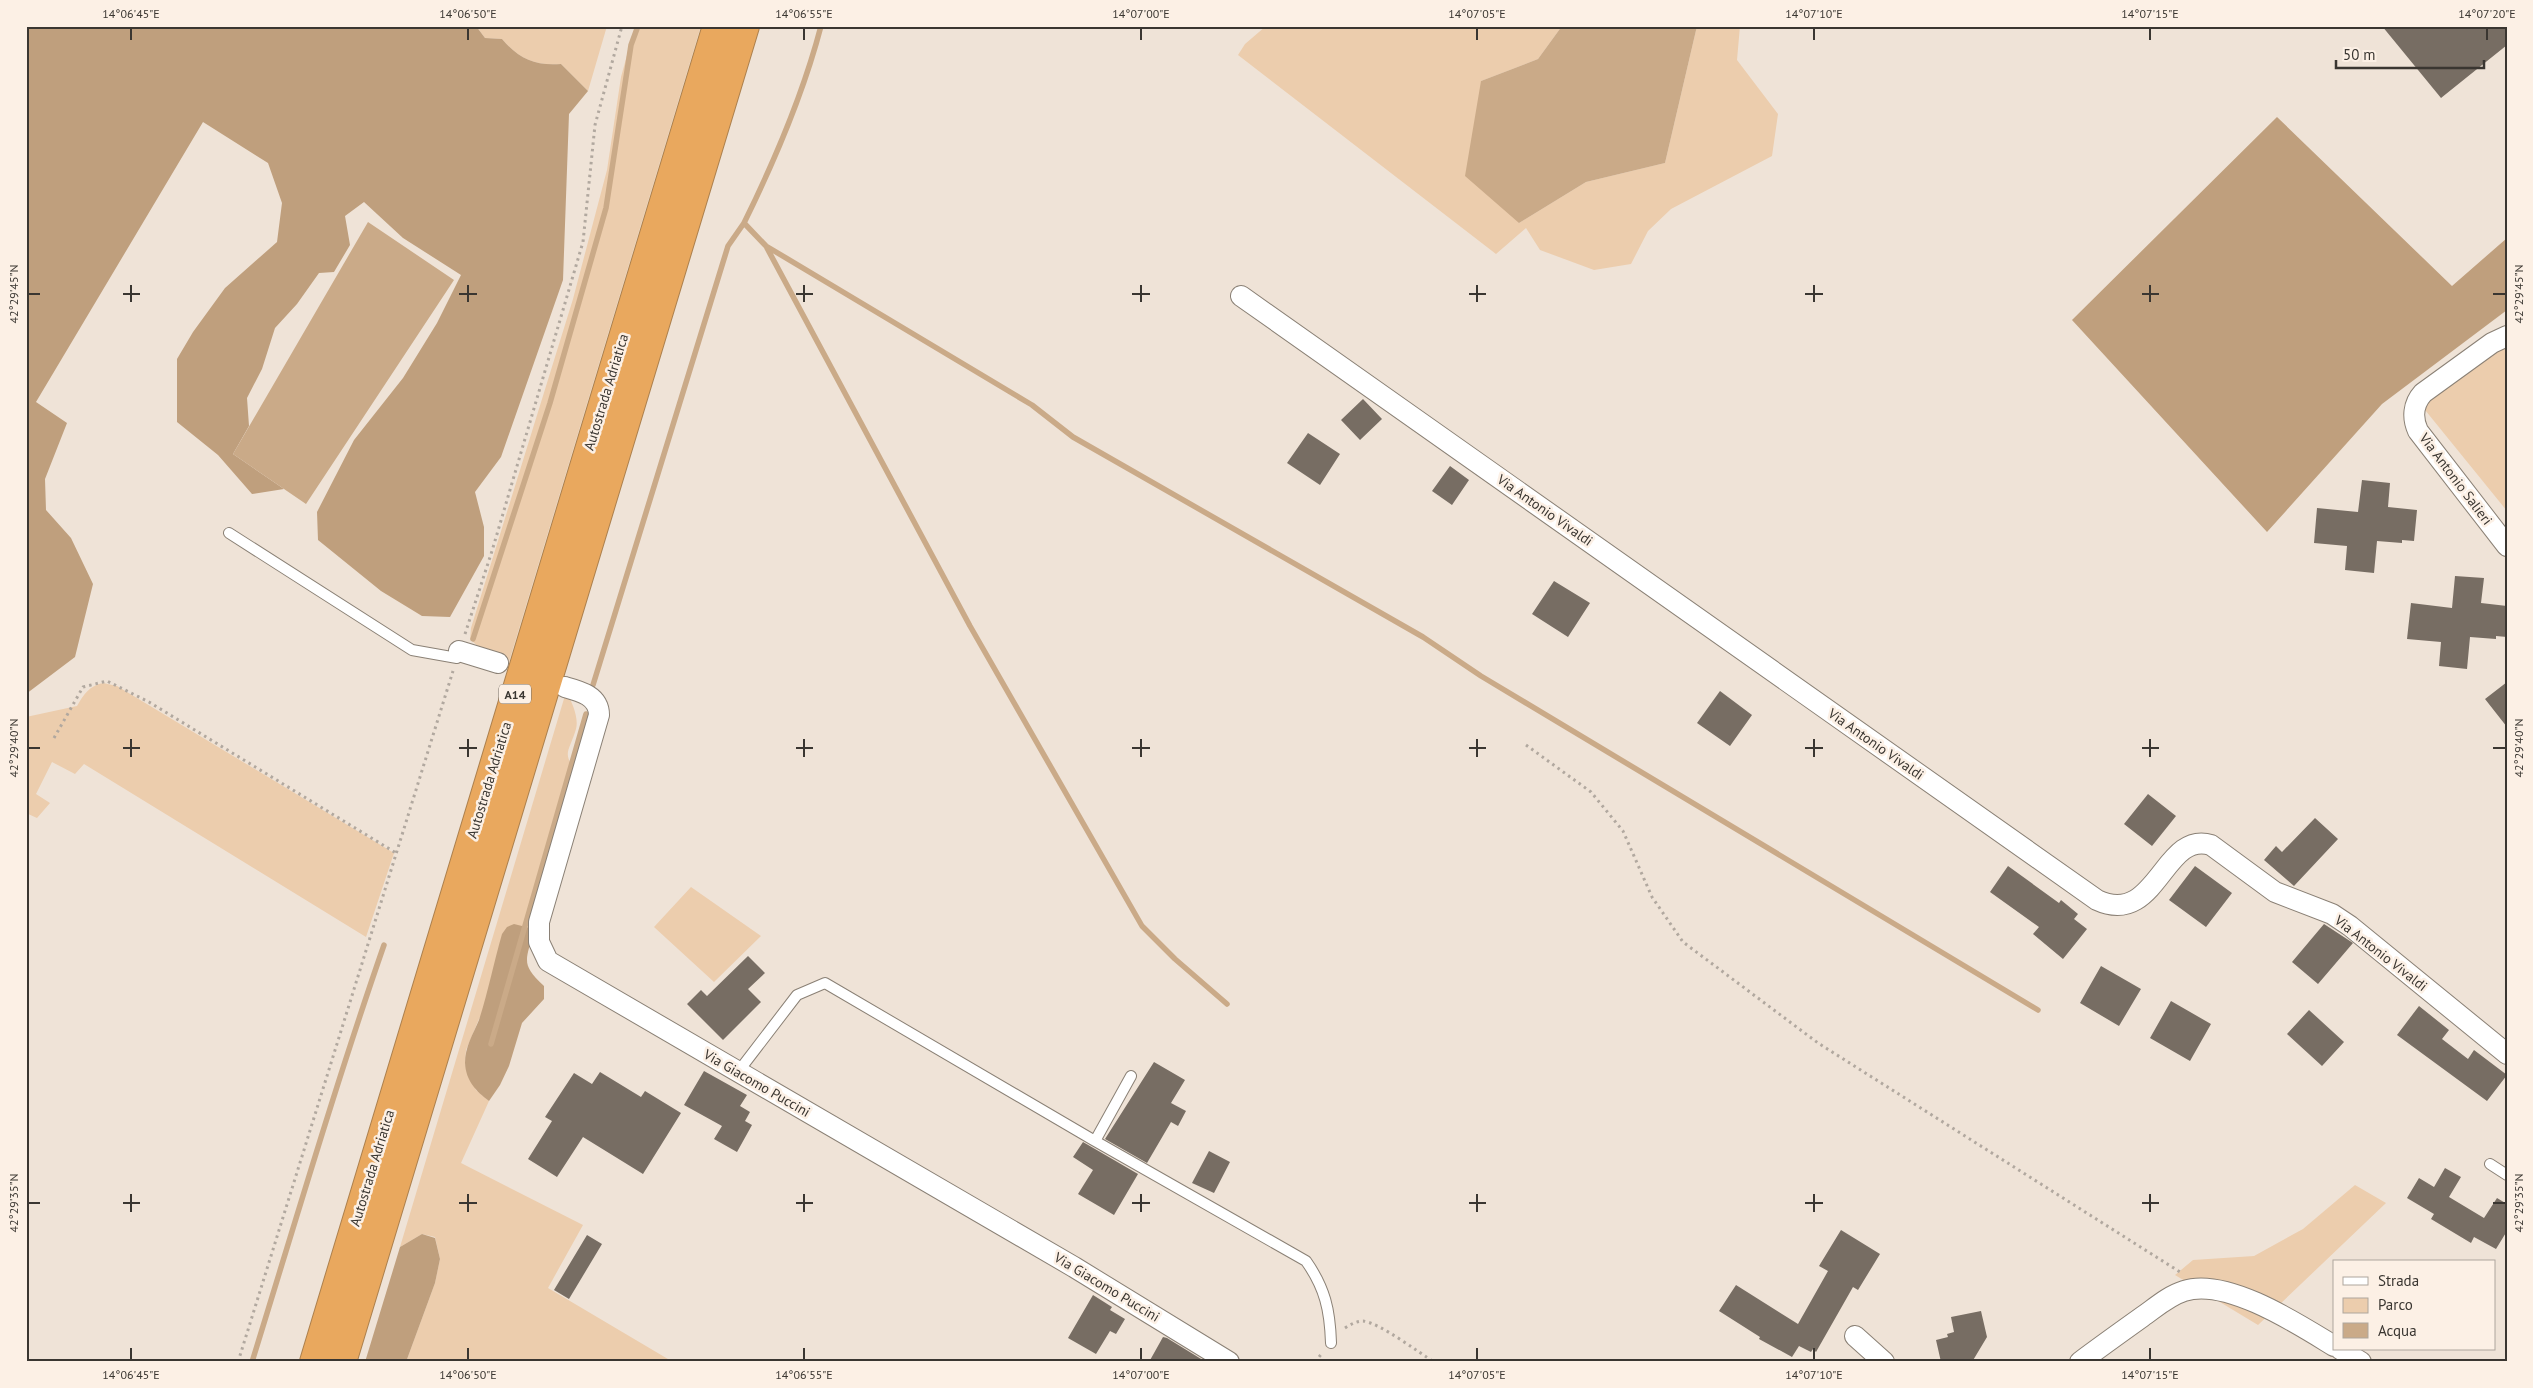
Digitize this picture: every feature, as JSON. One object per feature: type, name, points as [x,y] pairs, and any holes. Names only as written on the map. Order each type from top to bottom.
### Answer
[{"type":"highway","name":"Autostrada Adriatica","points":[[314,1362],[717,26]]},
{"type":"highway","name":"Autostrada Adriatica","points":[[342,1362],[745,26]]},
{"type":"street","name":"Via Antonio Vivaldi","points":[[1242,296],[2097,900],[2111,906],[2128,905],[2140,897],[2188,847],[2200,843],[2211,845],[2275,892],[2332,914],[2350,926],[2507,1054]]},
{"type":"street","name":"Via Antonio Salieri","points":[[2507,336],[2492,343],[2423,394],[2416,404],[2414,418],[2418,431],[2507,546]]},
{"type":"street","points":[[458,655],[498,663]]},
{"type":"street","name":"Via Giacomo Puccini","points":[[566,686],[590,696],[597,704],[599,715],[539,922],[538,936],[542,952],[553,965],[1074,1267],[1229,1362]]},
{"type":"street","points":[[2080,1362],[2168,1298],[2186,1290],[2203,1287],[2223,1290],[2254,1303],[2333,1345]]},
{"type":"street","points":[[1855,1336],[1884,1362]]},
{"type":"street","points":[[2342,1350],[2361,1362]]},
{"type":"lane","points":[[229,533],[412,650],[458,655]]},
{"type":"lane","points":[[738,1072],[797,995],[826,984],[1095,1141],[1306,1261],[1319,1279],[1330,1315],[1331,1343]]},
{"type":"lane","points":[[1095,1141],[1131,1076]]},
{"type":"lane","points":[[2490,1164],[2507,1175]]},
{"type":"path","points":[[238,1362],[396,852],[492,551],[583,242],[594,125],[622,26]]},
{"type":"path","points":[[54,738],[83,687],[107,681],[149,702],[396,852]]},
{"type":"path","points":[[1526,745],[1591,792],[1623,831],[1652,897],[1683,942],[1710,964],[1818,1043],[2203,1287]]},
{"type":"path","points":[[1315,1362],[1343,1329],[1354,1323],[1364,1321],[1383,1330],[1434,1362]]},
{"type":"green space","points":[[476,26],[607,26],[588,91],[561,64],[543,64],[528,60],[515,52],[502,39],[485,38]]},
{"type":"green space","points":[[635,26],[701,26],[509,662],[484,652],[470,639],[471,628],[573,299],[607,170],[621,77]]},
{"type":"green space","points":[[1266,26],[1562,26],[1538,59],[1481,81],[1519,223],[1586,182],[1665,163],[1697,26],[1740,26],[1737,60],[1778,114],[1772,156],[1671,209],[1648,231],[1631,264],[1594,270],[1540,250],[1526,228],[1496,254],[1238,55],[1245,44]]},
{"type":"green space","points":[[2507,341],[2507,511],[2421,405]]},
{"type":"green space","points":[[103,683],[117,686],[394,853],[366,937],[84,764],[75,774],[52,762],[36,794],[50,803],[37,818],[26,813],[26,717],[77,706],[87,691]]},
{"type":"green space","points":[[566,692],[573,705],[577,720],[568,757],[580,775],[534,929],[479,1019],[466,1050],[465,1064],[476,1090],[489,1101],[461,1163],[583,1225],[548,1288],[673,1362],[406,1362],[435,1283],[440,1259],[435,1237],[422,1234],[400,1247]]},
{"type":"green space","points":[[691,887],[761,936],[714,982],[654,927]]},
{"type":"green space","points":[[2355,1185],[2386,1203],[2258,1325],[2175,1275],[2193,1260],[2254,1256],[2303,1229]]},
{"type":"shaded area","points":[[26,26],[476,26],[485,38],[502,39],[515,52],[528,60],[543,64],[561,64],[588,91],[569,114],[563,280],[501,457],[475,492],[484,527],[484,556],[450,617],[422,616],[381,591],[318,540],[317,512],[354,440],[403,378],[437,323],[461,275],[403,238],[364,202],[345,216],[350,245],[334,272],[319,273],[297,304],[275,328],[262,369],[247,398],[249,426],[233,454],[284,489],[252,494],[218,455],[177,422],[177,359],[193,332],[225,288],[277,242],[282,203],[268,163],[203,122],[36,402],[67,423],[45,479],[46,510],[71,538],[93,584],[75,657],[26,694]]},
{"type":"shaded area","points":[[2277,117],[2452,286],[2507,238],[2507,310],[2382,404],[2267,532],[2072,320]]},
{"type":"shaded area","points":[[514,924],[534,929],[527,960],[531,972],[544,986],[544,999],[522,1023],[509,1066],[500,1085],[489,1101],[476,1089],[467,1075],[465,1057],[479,1020],[502,934],[507,927]]},
{"type":"shaded area","points":[[422,1234],[435,1238],[440,1259],[435,1283],[406,1362],[365,1362],[400,1247]]},
{"type":"water","points":[[1562,26],[1697,26],[1665,163],[1586,182],[1519,223],[1465,176],[1481,81],[1538,59]]},
{"type":"water","points":[[368,222],[454,280],[306,504],[233,454]]},
{"type":"building","points":[[2382,26],[2507,26],[2507,45],[2441,98]]},
{"type":"building","points":[[1363,399],[1382,419],[1360,440],[1341,420]]},
{"type":"building","points":[[1308,433],[1340,454],[1320,485],[1287,463]]},
{"type":"building","points":[[1450,466],[1469,480],[1452,505],[1432,491]]},
{"type":"building","points":[[2362,480],[2390,483],[2388,507],[2417,510],[2414,541],[2402,540],[2402,543],[2377,541],[2374,573],[2345,570],[2347,546],[2314,543],[2317,508],[2358,512]]},
{"type":"building","points":[[2455,576],[2484,578],[2481,603],[2507,606],[2507,637],[2496,636],[2496,639],[2470,637],[2467,669],[2439,666],[2441,642],[2407,639],[2411,603],[2452,608]]},
{"type":"building","points":[[1554,581],[1590,603],[1568,637],[1532,614]]},
{"type":"building","points":[[2507,682],[2507,727],[2485,699]]},
{"type":"building","points":[[1720,691],[1752,715],[1730,746],[1697,723]]},
{"type":"building","points":[[2148,794],[2176,816],[2152,846],[2124,824]]},
{"type":"building","points":[[2315,818],[2338,839],[2294,886],[2264,860],[2276,846],[2282,852]]},
{"type":"building","points":[[2008,866],[2059,903],[2061,900],[2078,914],[2074,919],[2087,929],[2063,959],[2033,934],[2039,927],[1990,892]]},
{"type":"building","points":[[2195,866],[2232,893],[2206,927],[2169,900]]},
{"type":"building","points":[[2324,924],[2353,943],[2318,984],[2292,962]]},
{"type":"building","points":[[748,956],[765,973],[748,989],[761,1002],[723,1040],[687,1004],[701,990],[707,996]]},
{"type":"building","points":[[2101,966],[2141,989],[2119,1026],[2080,1003]]},
{"type":"building","points":[[2171,1001],[2211,1024],[2190,1061],[2150,1038]]},
{"type":"building","points":[[2419,1006],[2449,1030],[2442,1039],[2468,1059],[2474,1050],[2507,1075],[2487,1101],[2397,1035]]},
{"type":"building","points":[[2309,1010],[2344,1042],[2322,1066],[2287,1034]]},
{"type":"building","points":[[1154,1062],[1185,1080],[1171,1103],[1186,1111],[1178,1126],[1171,1122],[1147,1163],[1105,1139]]},
{"type":"building","points":[[704,1071],[747,1095],[740,1106],[750,1112],[745,1121],[752,1125],[737,1152],[714,1139],[722,1126],[684,1105]]},
{"type":"building","points":[[600,1072],[641,1097],[645,1091],[681,1113],[643,1174],[583,1137],[557,1177],[528,1159],[552,1121],[545,1117],[574,1073],[592,1084]]},
{"type":"building","points":[[1083,1142],[1138,1174],[1114,1215],[1078,1194],[1093,1170],[1073,1157]]},
{"type":"building","points":[[1209,1151],[1230,1162],[1214,1193],[1192,1183]]},
{"type":"building","points":[[2445,1168],[2461,1177],[2449,1197],[2484,1218],[2497,1198],[2507,1204],[2507,1231],[2496,1249],[2474,1237],[2471,1243],[2431,1219],[2434,1214],[2407,1198],[2419,1178],[2434,1187]]},
{"type":"building","points":[[1841,1230],[1880,1254],[1858,1290],[1853,1287],[1816,1352],[1813,1349],[1811,1352],[1799,1346],[1792,1357],[1759,1339],[1760,1337],[1719,1311],[1736,1285],[1798,1324],[1828,1271],[1819,1266]]},
{"type":"building","points":[[587,1235],[602,1244],[569,1299],[554,1290]]},
{"type":"building","points":[[1093,1295],[1112,1307],[1110,1310],[1125,1319],[1116,1334],[1110,1331],[1096,1354],[1068,1338]]},
{"type":"building","points":[[1981,1311],[1987,1337],[1972,1362],[1941,1362],[1936,1340],[1948,1337],[1947,1334],[1954,1332],[1951,1317]]},
{"type":"building","points":[[1163,1337],[1167,1338],[1206,1362],[1149,1362]]},
{"type":"waterway","points":[[473,639],[550,403],[606,208],[631,45],[638,26]]},
{"type":"waterway","points":[[821,26],[797,102],[767,175],[744,223],[766,246],[1032,405],[1073,437],[1423,637],[1481,676],[2038,1010]]},
{"type":"waterway","points":[[593,685],[728,246],[744,223]]},
{"type":"waterway","points":[[767,248],[970,626],[1142,926],[1175,959],[1227,1004]]},
{"type":"waterway","points":[[491,1044],[586,714]]},
{"type":"waterway","points":[[252,1362],[332,1101],[384,945]]}]
